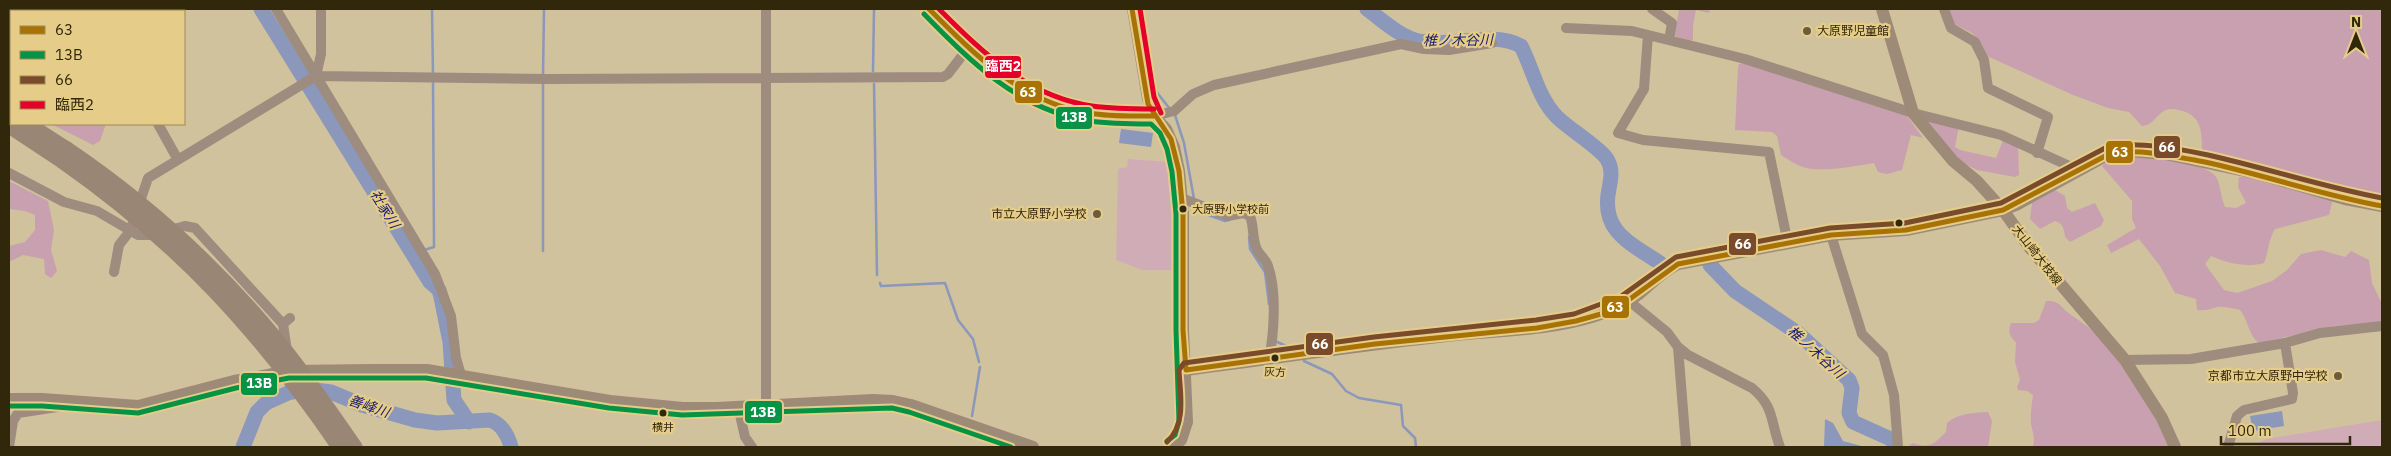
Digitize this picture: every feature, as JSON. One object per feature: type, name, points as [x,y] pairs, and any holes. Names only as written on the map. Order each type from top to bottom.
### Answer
[{"type":"highway","points":[[29,125],[152,229],[209,283],[267,349],[339,447]]},
{"type":"highway","points":[[9,126],[64,155],[144,206],[218,274],[278,341],[356,447]]},
{"type":"main road","points":[[929,9],[968,48],[1013,86],[1044,102],[1083,113],[1154,116],[1163,125],[1171,139],[1179,171],[1181,198],[1183,339],[1186,370],[1186,426],[1181,440],[1172,447]]},
{"type":"main road","name":"大山崎大枝線","points":[[1882,9],[1913,113],[1953,161],[1977,181],[2003,210],[2030,248],[2125,360],[2162,418],[2175,447]]},
{"type":"main road","points":[[1186,370],[1469,333],[1529,330],[1595,316],[1629,301],[1658,276],[1678,264],[1831,235],[1906,230],[2003,210],[2016,205],[2111,153],[2119,151],[2165,154],[2259,174],[2345,199],[2382,206]]},
{"type":"main road","points":[[9,399],[138,406],[234,381],[288,372],[427,370],[646,406],[717,408],[766,404],[893,401],[911,405],[1033,447]]},
{"type":"street","points":[[276,9],[435,274],[448,304],[456,358],[461,375]]},
{"type":"street","points":[[316,76],[321,54],[321,9]]},
{"type":"street","points":[[766,9],[766,404]]},
{"type":"street","points":[[1132,9],[1147,100],[1154,116],[1174,111],[1193,94],[1222,83],[1401,44],[1424,49],[1449,50],[1492,43]]},
{"type":"street","points":[[1652,9],[1672,23],[1669,40]]},
{"type":"street","points":[[1944,9],[1952,28],[1975,42],[1984,60],[1988,88],[2048,117],[2036,153]]},
{"type":"street","points":[[1566,28],[1632,31],[1745,59],[1913,113],[2000,135],[2036,153],[2078,170]]},
{"type":"street","points":[[1648,35],[1644,90],[1618,133],[1643,140],[1769,152],[1788,244]]},
{"type":"street","points":[[114,272],[119,245],[130,231],[148,178],[316,76],[547,79],[943,77],[948,74],[968,48]]},
{"type":"street","points":[[159,125],[178,160]]},
{"type":"street","points":[[9,173],[64,202],[98,211],[138,235],[152,236],[185,226],[195,228],[286,321],[288,372]]},
{"type":"street","points":[[1181,198],[1228,216],[1244,213],[1250,216],[1257,251],[1268,265],[1271,284],[1274,332],[1270,359]]},
{"type":"street","points":[[1831,235],[1862,334],[1883,355],[1894,395],[1898,447]]},
{"type":"street","points":[[1629,301],[1667,332],[1678,347],[1688,355],[1760,394],[1770,407],[1773,430],[1780,447]]},
{"type":"street","points":[[2125,360],[2191,359],[2285,343],[2320,333],[2382,326]]},
{"type":"street","points":[[2228,447],[2237,416],[2244,410],[2292,399],[2293,394],[2285,343]]},
{"type":"street","points":[[1678,347],[1686,447]]},
{"type":"street","points":[[9,447],[13,421],[18,413],[57,407],[70,402]]},
{"type":"street","points":[[738,406],[745,437],[752,447]]},
{"type":"shaded area","points":[[9,9],[94,9],[10,10],[9,99]]},
{"type":"shaded area","points":[[1679,9],[1710,9],[1709,13],[1696,10],[1693,40],[1689,41],[1675,36]]},
{"type":"shaded area","points":[[1946,9],[2382,9],[2382,202],[2272,169],[2202,156],[2200,127],[2193,116],[2176,109],[2167,109],[2152,122],[2142,126],[2129,112],[2108,108],[2073,95],[1987,56],[1982,44],[1972,33],[1952,23]]},
{"type":"shaded area","points":[[1743,63],[1903,110],[1923,138],[1911,135],[1902,170],[1887,174],[1878,172],[1874,163],[1822,169],[1799,166],[1781,155],[1777,136],[1772,132],[1735,130],[1738,68],[1739,64]]},
{"type":"shaded area","points":[[1918,112],[1959,125],[1955,147],[1960,150],[1996,158],[2004,138],[2018,146],[2019,175],[2015,177],[1977,170],[1961,162]]},
{"type":"shaded area","points":[[53,125],[106,125],[100,141],[93,145]]},
{"type":"shaded area","points":[[2138,156],[2192,164],[2211,172],[2218,181],[2225,207],[2236,208],[2246,203],[2238,187],[2239,177],[2254,177],[2333,199],[2329,215],[2275,229],[2264,263],[2237,264],[2211,256],[2205,264],[2224,290],[2237,293],[2272,281],[2287,270],[2301,254],[2321,250],[2345,257],[2351,251],[2369,260],[2372,283],[2382,304],[2382,322],[2334,326],[2259,343],[2255,340],[2240,310],[2221,307],[2197,310],[2196,299],[2175,293],[2160,266],[2139,239],[2111,253],[2107,245],[2136,228],[2132,219],[2132,201],[2102,166],[2107,162]]},
{"type":"shaded area","points":[[1128,159],[1168,162],[1174,203],[1174,270],[1142,270],[1116,260],[1118,169],[1127,167]]},
{"type":"shaded area","points":[[9,181],[48,201],[54,230],[51,250],[57,271],[51,278],[45,274],[44,259],[23,255],[9,262],[9,246],[25,242],[35,230],[35,215],[25,211],[9,209]]},
{"type":"shaded area","points":[[2055,190],[2065,196],[2067,208],[2072,212],[2095,203],[2104,220],[2101,226],[2070,242],[2065,237],[2063,227],[2058,222],[2055,221],[2040,229],[2030,219],[2032,203]]},
{"type":"shaded area","points":[[2046,301],[2057,303],[2088,327],[2117,357],[2141,392],[2172,447],[2033,447],[2034,438],[2031,417],[2033,395],[2027,391],[2018,390],[2017,387],[2020,380],[2015,362],[2016,342],[2010,334],[2010,329],[2011,323],[2034,323],[2039,320]]},
{"type":"shaded area","points":[[1988,412],[1992,421],[1988,447],[1907,447],[1913,443],[1928,445],[1935,442],[1946,432],[1947,423],[1956,417]]},
{"type":"shaded area","points":[[2382,420],[2382,447],[2255,447],[2267,439]]},
{"type":"water","points":[[1121,129],[1153,133],[1151,147],[1119,143]]},
{"type":"water","points":[[2282,411],[2284,426],[2253,431],[2250,416]]},
{"type":"water","points":[[1825,419],[1833,423],[1843,441],[1865,447],[1824,447]]},
{"type":"waterway","name":"社家川","points":[[261,9],[430,282],[439,290],[450,342],[454,400],[469,422]]},
{"type":"waterway","points":[[432,9],[433,75]]},
{"type":"waterway","points":[[543,77],[544,9]]},
{"type":"waterway","points":[[873,71],[874,9]]},
{"type":"waterway","points":[[1141,9],[1155,90],[1170,109]]},
{"type":"waterway","name":"椎ノ木谷川","points":[[1367,9],[1398,32],[1419,41],[1431,43],[1498,39],[1510,41],[1521,46],[1540,92],[1550,109],[1607,159],[1611,174],[1607,203],[1613,226],[1628,242],[1660,263]]},
{"type":"waterway","points":[[424,250],[434,247],[433,80]]},
{"type":"waterway","points":[[543,83],[543,251]]},
{"type":"waterway","points":[[874,84],[877,275]]},
{"type":"waterway","points":[[1175,115],[1184,143],[1194,199]]},
{"type":"waterway","points":[[1195,208],[1197,211],[1225,221],[1229,220]]},
{"type":"waterway","points":[[1249,237],[1250,249],[1265,272],[1269,304]]},
{"type":"waterway","name":"社家川","points":[[413,254],[419,252]]},
{"type":"waterway","name":"椎ノ木谷川","points":[[1710,265],[1735,291],[1799,334],[1849,380],[1852,388],[1849,413],[1853,422],[1893,440],[1894,447]]},
{"type":"waterway","points":[[880,283],[881,286],[945,283],[958,320],[973,339],[979,362]]},
{"type":"waterway","points":[[1275,341],[1291,348]]},
{"type":"waterway","points":[[1304,361],[1332,374],[1346,391],[1359,398],[1401,405],[1403,426],[1415,438],[1416,447]]},
{"type":"waterway","points":[[972,416],[980,367]]},
{"type":"waterway","name":"善峰川","points":[[243,447],[257,412],[266,403],[288,393],[307,389],[331,392],[362,405],[415,420],[437,423],[490,420],[498,424],[504,431],[511,447]]},
{"type":"transit line","name":"63","points":[[929,9],[982,59],[1021,88],[1042,99],[1065,108],[1089,113],[1154,116]]},
{"type":"transit line","name":"臨西2","points":[[939,9],[990,57],[1008,71],[1047,93],[1069,101],[1092,106],[1154,109]]},
{"type":"transit line","name":"63","points":[[1132,9],[1148,104],[1171,139],[1179,171],[1183,214],[1183,330],[1186,370],[1375,344],[1537,328],[1576,321],[1601,314],[1623,304],[1678,264],[1831,235],[1906,230],[2003,210],[2111,153],[2135,152],[2170,155],[2382,206]]},
{"type":"transit line","name":"臨西2","points":[[1140,9],[1154,97],[1161,113]]},
{"type":"transit line","name":"13B","points":[[924,14],[960,50],[998,82],[1041,107],[1065,116],[1090,121],[1151,124],[1160,133],[1167,149],[1172,172],[1176,214],[1176,330],[1179,421],[1175,435],[1167,441]]},
{"type":"transit line","name":"66","points":[[1167,442],[1173,434],[1180,417],[1179,370],[1184,363],[1374,337],[1536,320],[1574,314],[1620,297],[1676,257],[1830,228],[1905,223],[2001,203],[2109,146],[2147,145],[2183,150],[2382,198]]},
{"type":"transit line","name":"13B","points":[[9,406],[42,406],[138,413],[236,388],[289,378],[426,378],[609,408],[682,415],[892,408],[1011,447]]},
{"type":"place","name":"大原野児童館","points":[[1807,31]]},
{"type":"place","name":"大原野小学校前","points":[[1183,209]]},
{"type":"place","name":"市立大原野小学校","points":[[1097,214]]},
{"type":"place","name":"灰方","points":[[1275,358]]},
{"type":"place","name":"京都市立大原野中学校","points":[[2338,376]]},
{"type":"place","name":"横井","points":[[663,413]]}]
